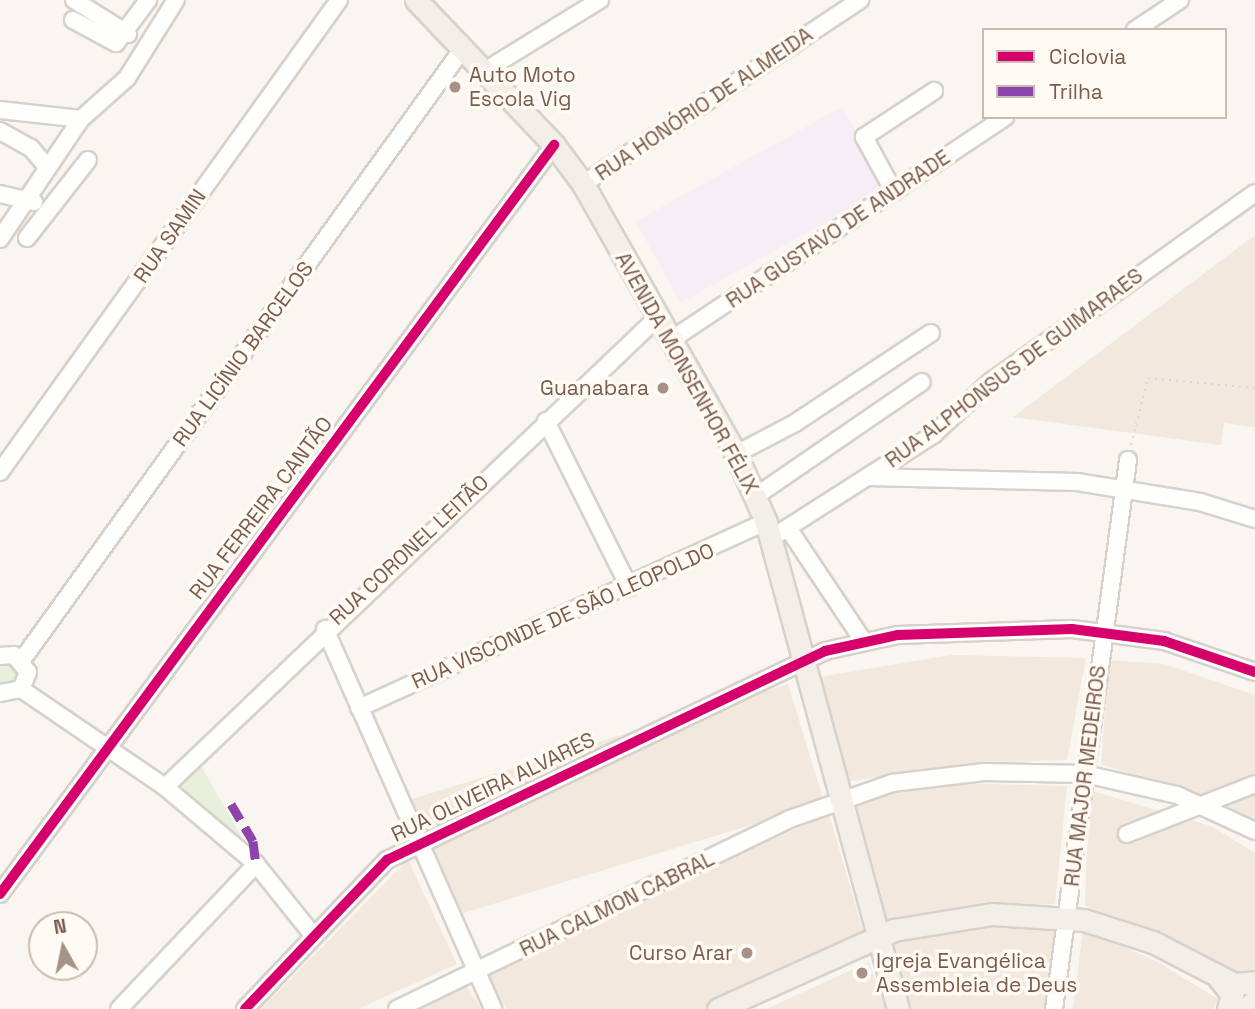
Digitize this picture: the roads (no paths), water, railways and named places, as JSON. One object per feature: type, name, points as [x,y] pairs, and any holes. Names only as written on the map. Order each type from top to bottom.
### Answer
[{"type":"main road","name":"AVENIDA MONSENHOR FÉLIX","points":[[416,0],[486,70],[554,145],[583,184],[736,454],[775,530],[802,660],[836,799],[874,938],[898,1009]]},
{"type":"main road","points":[[841,953],[871,937],[866,909]]},
{"type":"main road","points":[[718,1009],[874,938],[966,916],[1068,917],[1153,942],[1239,985],[1255,982]]},
{"type":"main road","points":[[841,953],[884,968]]},
{"type":"main road","points":[[1217,976],[1232,995],[1228,1009]]},
{"type":"main road","points":[[1246,1009],[1255,1001]]},
{"type":"street","points":[[74,0],[128,34]]},
{"type":"street","points":[[73,20],[110,42],[128,34],[148,0]]},
{"type":"street","points":[[0,239],[81,119],[127,78],[176,0]]},
{"type":"street","name":"RUA SAMIN","points":[[0,472],[339,0]]},
{"type":"street","points":[[486,70],[600,0]]},
{"type":"street","name":"RUA HONÓRIO DE ALMEIDA","points":[[583,184],[860,0]]},
{"type":"street","points":[[1138,28],[1180,0]]},
{"type":"street","name":"RUA LICÍNIO BARCELOS","points":[[22,660],[464,47]]},
{"type":"street","points":[[894,192],[864,137],[934,91]]},
{"type":"street","points":[[0,110],[81,119]]},
{"type":"street","name":"RUA GUSTAVO DE ANDRADE","points":[[671,341],[1002,119]]},
{"type":"street","points":[[0,131],[31,148],[47,167]]},
{"type":"street","name":"RUA FERREIRA CANTÃO","points":[[0,894],[554,145]]},
{"type":"street","points":[[27,238],[88,160]]},
{"type":"street","name":"RUA ALPHONSUS DE GUIMARAES","points":[[775,530],[869,477],[934,434],[1001,373],[1255,192]]},
{"type":"street","points":[[0,194],[27,198],[47,211]]},
{"type":"street","name":"RUA CORONEL LEITÃO","points":[[165,787],[326,629],[657,318]]},
{"type":"street","points":[[736,454],[795,423],[931,333]]},
{"type":"street","points":[[756,496],[922,382]]},
{"type":"street","points":[[546,421],[629,587]]},
{"type":"street","name":"RUA MAJOR MEDEIROS","points":[[1054,1009],[1103,632],[1127,489],[1128,460]]},
{"type":"street","points":[[869,477],[1045,479],[1127,489],[1255,519]]},
{"type":"street","points":[[775,530],[862,639]]},
{"type":"street","name":"RUA VISCONDE DE SÃO LEOPOLDO","points":[[359,708],[629,587],[775,530]]},
{"type":"street","name":"RUA OLIVEIRA ALVARES","points":[[245,1009],[312,934],[387,860],[416,842],[802,660],[862,639],[992,628],[1103,632],[1164,642],[1255,672]]},
{"type":"street","points":[[326,629],[416,842],[493,1009]]},
{"type":"street","points":[[0,656],[22,660],[27,678],[21,689]]},
{"type":"street","points":[[0,693],[21,689],[165,787],[256,864],[312,934]]},
{"type":"street","name":"RUA CALMON CABRAL","points":[[397,1009],[836,799],[940,776],[1085,774],[1202,804],[1255,831]]},
{"type":"street","points":[[1127,834],[1255,783]]},
{"type":"street","points":[[119,1009],[256,864]]},
{"type":"place","name":"Auto Moto Escola Vig","points":[[455,87]]},
{"type":"place","name":"Guanabara","points":[[663,388]]},
{"type":"place","name":"Curso Arar","points":[[747,953]]},
{"type":"place","name":"Igreja Evangélica Assembleia de Deus","points":[[862,973]]}]
